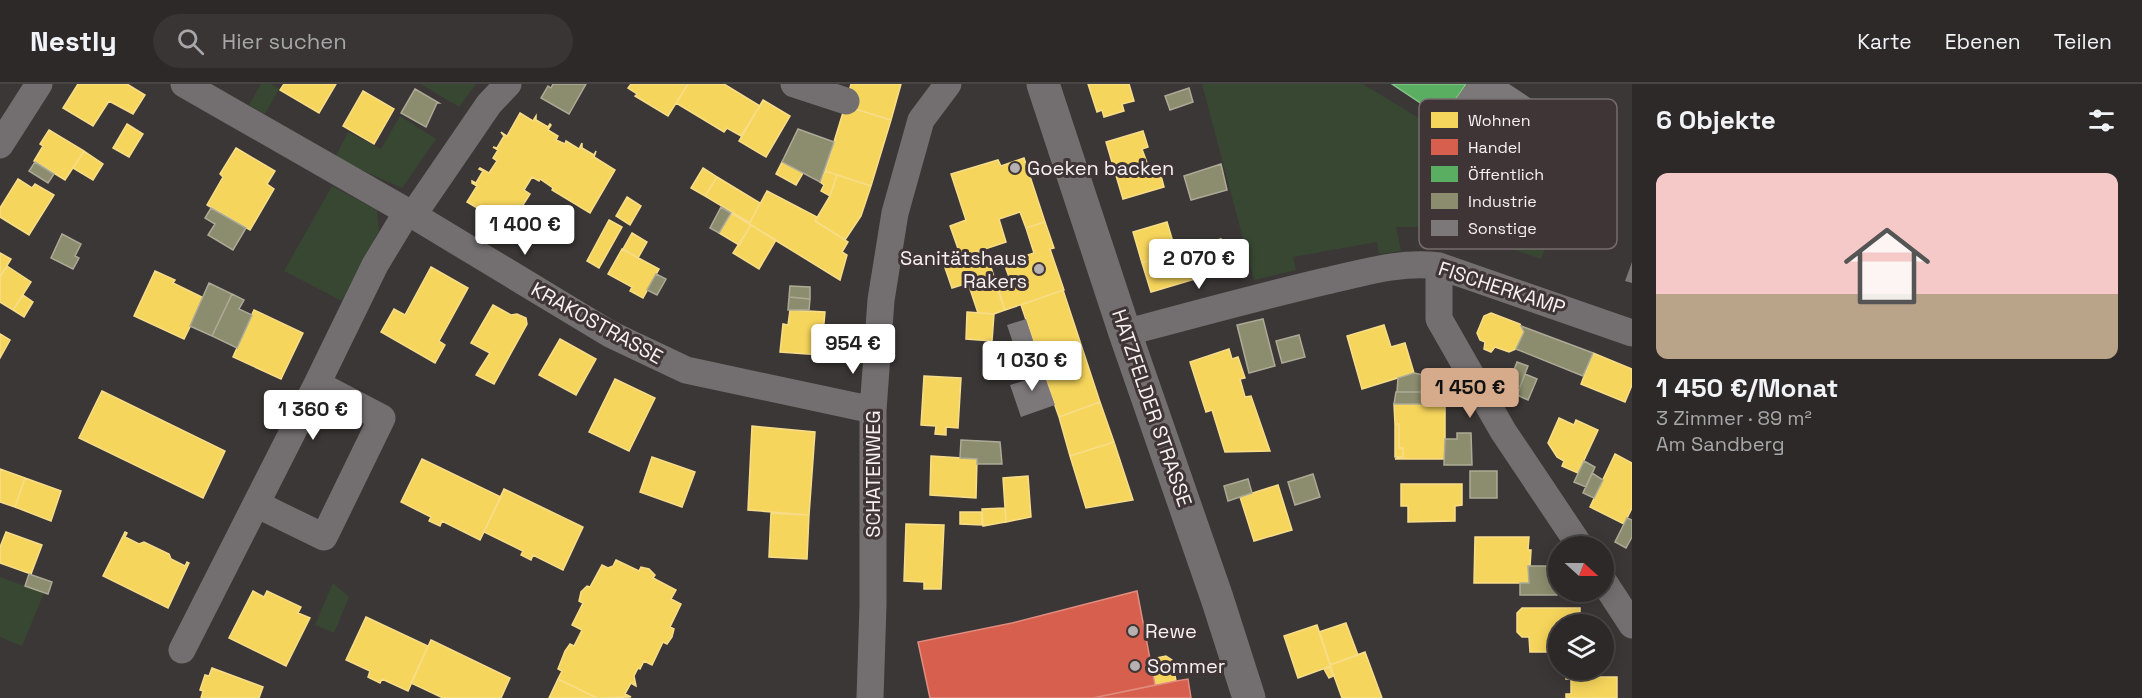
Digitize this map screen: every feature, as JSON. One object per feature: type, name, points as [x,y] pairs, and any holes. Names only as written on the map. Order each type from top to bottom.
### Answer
[{"type":"street","points":[[0,145],[39,84]]},
{"type":"street","name":"KRAKOSTRASSE","points":[[184,84],[410,213],[610,334],[686,370],[873,410]]},
{"type":"street","points":[[182,650],[375,265],[489,104],[508,84]]},
{"type":"street","points":[[794,84],[846,101]]},
{"type":"street","name":"SCHATENWEG","points":[[870,698],[873,605],[873,410],[881,300],[895,213],[921,120],[948,84]]},
{"type":"street","name":"HATZFELDER STRASSE","points":[[1042,84],[1125,333],[1217,597],[1249,698]]},
{"type":"street","name":"FISCHERKAMP","points":[[1125,333],[1285,291],[1395,265],[1418,263],[1439,266],[1632,333]]},
{"type":"street","points":[[1439,266],[1439,319],[1503,431],[1573,536]]},
{"type":"street","points":[[256,504],[324,537],[382,418],[317,384]]},
{"type":"street","points":[[1614,597],[1632,625]]},
{"type":"green space","points":[[261,84],[271,84],[279,89],[265,114],[249,105]]},
{"type":"green space","points":[[421,84],[476,84],[459,107]]},
{"type":"green space","points":[[1202,84],[1363,84],[1419,118],[1419,227],[1396,227],[1401,251],[1379,254],[1377,242],[1293,257],[1296,270],[1254,280]]},
{"type":"green space","points":[[400,116],[436,139],[402,188],[336,156],[348,132],[381,149]]},
{"type":"green space","points":[[332,186],[377,210],[379,231],[342,301],[284,271]]},
{"type":"green space","points":[[1513,249],[1545,249],[1541,259]]},
{"type":"green space","points":[[0,577],[44,593],[22,646],[0,637]]},
{"type":"green space","points":[[333,583],[349,597],[334,633],[315,625]]},
{"type":"building: Wohnen","points":[[78,84],[127,84],[145,95],[133,114],[109,101],[93,126],[63,108]]},
{"type":"building: Wohnen","points":[[284,84],[336,84],[319,113],[280,90]]},
{"type":"building: Wohnen","points":[[631,84],[688,84],[668,116],[635,96],[637,94],[628,88]]},
{"type":"building: Wohnen","points":[[688,84],[724,84],[760,106],[741,136],[727,128],[724,132],[676,103]]},
{"type":"building: Wohnen","points":[[851,84],[901,84],[891,120],[845,106]]},
{"type":"building: Wohnen","points":[[1088,84],[1129,84],[1134,101],[1122,104],[1124,111],[1104,117],[1102,110],[1097,112]]},
{"type":"building: Wohnen","points":[[363,91],[394,109],[374,144],[343,126]]},
{"type":"building: Wohnen","points":[[763,100],[790,116],[766,157],[739,141]]},
{"type":"building: Wohnen","points":[[845,106],[891,120],[871,186],[825,171]]},
{"type":"building: Wohnen","points":[[520,113],[533,121],[536,116],[536,120],[548,127],[550,124],[548,130],[558,136],[556,140],[565,144],[566,141],[579,149],[582,143],[582,148],[594,155],[596,151],[594,157],[615,170],[590,213],[552,190],[553,188],[540,179],[539,181],[532,177],[524,190],[530,194],[509,227],[467,202],[477,186],[472,181],[476,183],[483,171],[479,169],[489,173],[497,161],[493,158],[498,150],[493,147],[497,148],[504,136],[501,132],[507,136]]},
{"type":"building: Wohnen","points":[[127,124],[143,134],[129,157],[113,148]]},
{"type":"building: Wohnen","points":[[49,130],[84,151],[65,180],[34,161],[43,146],[40,144]]},
{"type":"building: Wohnen","points":[[1143,131],[1148,147],[1142,149],[1150,171],[1159,168],[1164,187],[1123,199],[1106,142]]},
{"type":"building: Wohnen","points":[[236,148],[275,171],[267,184],[274,189],[250,230],[207,205],[223,177],[220,174]]},
{"type":"building: Wohnen","points":[[84,151],[103,164],[93,180],[73,168]]},
{"type":"building: Wohnen","points":[[1024,158],[1045,222],[1026,228],[1020,212],[999,219],[1006,242],[961,257],[950,226],[966,220],[951,174],[998,160],[1001,166]]},
{"type":"building: Wohnen","points":[[782,162],[803,173],[796,185],[776,174]]},
{"type":"building: Wohnen","points":[[703,168],[717,177],[705,196],[691,188]]},
{"type":"building: Wohnen","points":[[825,171],[837,175],[830,196],[821,191],[824,185],[820,182]]},
{"type":"building: Wohnen","points":[[837,175],[871,186],[861,216],[845,240],[815,221],[830,196]]},
{"type":"building: Wohnen","points":[[717,177],[760,203],[750,223],[705,196]]},
{"type":"building: Wohnen","points":[[18,179],[32,188],[35,184],[54,195],[29,235],[0,217],[0,208]]},
{"type":"building: Wohnen","points":[[767,191],[817,217],[815,221],[848,242],[842,252],[847,255],[840,280],[749,224]]},
{"type":"building: Wohnen","points":[[627,197],[641,206],[630,225],[616,216]]},
{"type":"building: Wohnen","points":[[731,213],[751,225],[739,245],[719,233]]},
{"type":"building: Wohnen","points":[[609,220],[622,227],[599,268],[587,261]]},
{"type":"building: Wohnen","points":[[1045,222],[1054,248],[1050,249],[1064,290],[1005,310],[995,282],[1009,277],[1004,263],[1034,253],[1026,228]]},
{"type":"building: Wohnen","points":[[1167,222],[1176,252],[1142,263],[1133,232]]},
{"type":"building: Wohnen","points":[[751,225],[776,240],[759,269],[733,253]]},
{"type":"building: Wohnen","points":[[632,233],[647,242],[638,258],[623,249]]},
{"type":"building: Wohnen","points":[[1221,239],[1232,268],[1151,292],[1142,263]]},
{"type":"building: Wohnen","points":[[622,249],[659,269],[643,298],[630,291],[632,287],[608,274]]},
{"type":"building: Wohnen","points":[[985,249],[1005,310],[994,314],[978,313],[968,283],[952,288],[943,262]]},
{"type":"building: Wohnen","points":[[0,253],[11,259],[0,277]]},
{"type":"building: Wohnen","points":[[7,266],[31,282],[13,310],[0,302],[0,277]]},
{"type":"building: Wohnen","points":[[431,267],[468,288],[439,341],[445,345],[435,363],[381,332],[394,309],[405,315]]},
{"type":"building: Wohnen","points":[[155,271],[175,280],[173,283],[204,298],[184,339],[134,316]]},
{"type":"building: Wohnen","points":[[1063,290],[1100,402],[1059,417],[1040,363],[1022,369],[1016,352],[1035,346],[1021,305]]},
{"type":"building: Wohnen","points":[[23,295],[33,302],[24,317],[13,310]]},
{"type":"building: Wohnen","points":[[493,305],[511,315],[517,314],[526,318],[527,324],[494,384],[476,375],[490,353],[471,343]]},
{"type":"building: Wohnen","points":[[254,310],[303,333],[281,379],[233,357]]},
{"type":"building: Wohnen","points":[[790,310],[825,312],[821,355],[780,352],[783,324],[788,325]]},
{"type":"building: Wohnen","points":[[967,312],[994,314],[992,341],[966,339]]},
{"type":"building: Wohnen","points":[[1491,313],[1520,324],[1524,332],[1516,349],[1509,352],[1495,347],[1491,352],[1484,349],[1485,342],[1480,340],[1477,333],[1484,316]]},
{"type":"building: Wohnen","points":[[1384,325],[1391,347],[1405,343],[1414,373],[1362,389],[1347,336]]},
{"type":"building: Wohnen","points":[[0,334],[10,340],[0,358]]},
{"type":"building: Wohnen","points":[[560,339],[596,359],[576,395],[539,375]]},
{"type":"building: Wohnen","points":[[1229,349],[1232,359],[1238,357],[1245,378],[1240,379],[1245,397],[1251,396],[1270,451],[1225,452],[1212,410],[1206,412],[1190,362]]},
{"type":"building: Wohnen","points":[[1593,353],[1632,369],[1632,385],[1625,402],[1581,384]]},
{"type":"building: Wohnen","points":[[924,376],[961,378],[958,428],[946,427],[946,435],[935,434],[936,426],[921,425]]},
{"type":"building: Wohnen","points":[[615,379],[655,398],[629,451],[589,432]]},
{"type":"building: Wohnen","points":[[102,391],[225,451],[203,498],[79,438]]},
{"type":"building: Wohnen","points":[[1100,402],[1114,442],[1070,456],[1059,417]]},
{"type":"building: Wohnen","points":[[1394,404],[1445,404],[1445,459],[1395,459],[1403,457],[1403,448],[1399,448],[1399,424],[1395,424]]},
{"type":"building: Wohnen","points":[[1559,418],[1574,425],[1576,420],[1598,430],[1578,473],[1562,466],[1564,461],[1557,457],[1548,443]]},
{"type":"building: Wohnen","points":[[1395,424],[1399,424],[1399,448],[1403,448],[1403,457],[1395,457]]},
{"type":"building: Wohnen","points":[[752,426],[815,432],[809,515],[748,510]]},
{"type":"building: Wohnen","points":[[1114,442],[1133,500],[1086,508],[1070,456]]},
{"type":"building: Wohnen","points":[[1615,454],[1632,463],[1632,508],[1624,524],[1590,507]]},
{"type":"building: Wohnen","points":[[931,456],[977,459],[976,498],[930,495]]},
{"type":"building: Wohnen","points":[[652,457],[695,472],[682,507],[640,492]]},
{"type":"building: Wohnen","points":[[422,459],[501,497],[480,540],[442,521],[440,526],[429,521],[431,517],[401,502]]},
{"type":"building: Wohnen","points":[[0,469],[25,478],[15,507],[0,502]]},
{"type":"building: Wohnen","points":[[1028,476],[1031,517],[1006,522],[1003,478]]},
{"type":"building: Wohnen","points":[[25,478],[61,491],[51,521],[15,507]]},
{"type":"building: Wohnen","points":[[1401,484],[1462,484],[1462,505],[1455,506],[1455,521],[1408,522],[1408,506],[1401,506]]},
{"type":"building: Wohnen","points":[[1278,485],[1292,530],[1254,541],[1240,497]]},
{"type":"building: Wohnen","points":[[504,489],[583,527],[563,570],[533,555],[531,560],[521,555],[523,551],[484,532]]},
{"type":"building: Wohnen","points":[[1005,508],[1006,522],[983,526],[982,509]]},
{"type":"building: Wohnen","points":[[960,512],[982,512],[982,525],[960,524]]},
{"type":"building: Wohnen","points":[[771,513],[809,515],[807,559],[769,557]]},
{"type":"building: Wohnen","points":[[906,524],[944,525],[941,589],[924,589],[924,582],[904,581]]},
{"type":"building: Wohnen","points":[[6,532],[42,545],[31,574],[0,563],[0,547]]},
{"type":"building: Wohnen","points":[[125,532],[127,533],[125,537],[139,544],[144,542],[169,554],[171,559],[185,566],[187,562],[189,563],[168,608],[103,576]]},
{"type":"building: Wohnen","points":[[1475,537],[1529,537],[1528,550],[1531,550],[1529,583],[1474,583]]},
{"type":"building: Wohnen","points":[[616,560],[639,571],[641,567],[649,569],[655,575],[653,578],[676,590],[671,599],[681,604],[670,627],[674,629],[672,637],[667,644],[663,642],[652,665],[644,661],[640,669],[638,668],[634,676],[636,686],[631,683],[625,694],[631,697],[597,698],[558,679],[562,671],[558,669],[565,651],[570,644],[574,646],[582,630],[572,625],[583,603],[579,601],[581,592],[587,586],[590,587],[602,565],[608,568],[613,566]]},
{"type":"building: Wohnen","points":[[253,591],[264,597],[267,591],[301,607],[298,613],[310,618],[286,666],[229,638]]},
{"type":"building: Wohnen","points":[[1522,608],[1580,608],[1580,614],[1548,614],[1548,652],[1530,652],[1529,637],[1522,637],[1517,632],[1517,613]]},
{"type":"building: Wohnen","points":[[366,617],[428,646],[408,691],[382,679],[380,683],[368,677],[370,671],[346,660]]},
{"type":"building: Wohnen","points":[[1346,623],[1358,655],[1330,665],[1319,632]]},
{"type":"building: Wohnen","points":[[1317,625],[1331,666],[1298,678],[1284,636]]},
{"type":"building: Wohnen","points":[[431,640],[510,678],[501,698],[443,698],[411,683]]},
{"type":"building: Wohnen","points":[[1365,652],[1382,698],[1342,698],[1330,665]]},
{"type":"building: Wohnen","points":[[1166,656],[1172,660],[1176,681],[1155,685],[1151,659]]},
{"type":"building: Wohnen","points":[[1330,667],[1333,676],[1329,678],[1324,669]]},
{"type":"building: Wohnen","points":[[212,668],[263,687],[259,698],[201,698],[203,691],[200,690],[205,675],[209,676]]},
{"type":"building: Wohnen","points":[[1614,677],[1617,677],[1617,698],[1566,698],[1566,694],[1571,694],[1571,680],[1614,680]]},
{"type":"building: Wohnen","points":[[558,679],[597,698],[549,698]]},
{"type":"building: Handel","points":[[1137,591],[1155,685],[1093,698],[930,698],[918,642],[1012,623]]},
{"type":"building: Handel","points":[[1188,679],[1191,698],[1093,698],[1176,681]]},
{"type":"building: Öffentlich","points":[[1392,84],[1466,84],[1456,99],[1419,99],[1419,102]]},
{"type":"building: Industrie","points":[[553,84],[586,84],[569,114],[541,98],[548,86],[551,88]]},
{"type":"building: Industrie","points":[[1189,88],[1193,102],[1170,110],[1165,96]]},
{"type":"building: Industrie","points":[[415,89],[439,103],[426,127],[401,113]]},
{"type":"building: Industrie","points":[[798,129],[834,142],[820,182],[782,162]]},
{"type":"building: Industrie","points":[[35,162],[54,174],[48,183],[29,171]]},
{"type":"building: Industrie","points":[[1221,164],[1227,190],[1191,200],[1184,176]]},
{"type":"building: Industrie","points":[[721,207],[731,213],[719,233],[710,228]]},
{"type":"building: Industrie","points":[[211,208],[246,228],[233,250],[208,235],[215,224],[205,218]]},
{"type":"building: Industrie","points":[[62,234],[81,244],[75,256],[79,258],[73,269],[51,258]]},
{"type":"building: Industrie","points":[[656,274],[666,279],[657,295],[647,290]]},
{"type":"building: Industrie","points":[[209,283],[232,294],[212,336],[190,326]]},
{"type":"building: Industrie","points":[[790,286],[810,287],[810,299],[789,297]]},
{"type":"building: Industrie","points":[[232,294],[244,300],[239,309],[252,315],[237,348],[212,336]]},
{"type":"building: Industrie","points":[[789,297],[810,299],[809,310],[788,310]]},
{"type":"building: Industrie","points":[[1263,319],[1275,366],[1249,373],[1237,325]]},
{"type":"building: Industrie","points":[[1521,326],[1593,353],[1583,376],[1516,349],[1524,332]]},
{"type":"building: Industrie","points":[[1299,335],[1305,357],[1282,363],[1276,341]]},
{"type":"building: Industrie","points":[[1517,362],[1528,366],[1520,387],[1509,383]]},
{"type":"building: Industrie","points":[[1414,373],[1424,375],[1424,392],[1397,392],[1398,378]]},
{"type":"building: Industrie","points":[[1525,374],[1537,379],[1528,400],[1517,395]]},
{"type":"building: Industrie","points":[[1396,392],[1424,392],[1424,404],[1394,404]]},
{"type":"building: Industrie","points":[[1457,433],[1471,433],[1472,465],[1444,465],[1445,439],[1457,439]]},
{"type":"building: Industrie","points":[[961,440],[1000,442],[1002,464],[977,464],[977,459],[960,458]]},
{"type":"building: Industrie","points":[[1584,461],[1595,467],[1586,487],[1574,482]]},
{"type":"building: Industrie","points":[[1470,471],[1497,471],[1497,498],[1470,498]]},
{"type":"building: Industrie","points":[[1592,473],[1603,480],[1594,498],[1583,493]]},
{"type":"building: Industrie","points":[[1313,474],[1320,497],[1295,505],[1288,482]]},
{"type":"building: Industrie","points":[[1248,479],[1252,493],[1228,501],[1224,486]]},
{"type":"building: Industrie","points":[[1627,518],[1632,520],[1632,537],[1626,548],[1615,542]]},
{"type":"building: Industrie","points":[[1528,566],[1548,566],[1548,595],[1520,595],[1520,583],[1529,583]]},
{"type":"building: Industrie","points":[[29,574],[52,582],[48,594],[25,586]]},
{"type":"building: Sonstige","points":[[1467,84],[1509,84],[1532,99],[1456,99]]},
{"type":"building: Sonstige","points":[[1632,262],[1632,283],[1625,281]]},
{"type":"building: Sonstige","points":[[1026,319],[1035,346],[1016,352],[1007,325]]},
{"type":"building: Sonstige","points":[[1040,363],[1055,405],[1021,417],[1010,385],[1026,380],[1021,370]]},
{"type":"place","name":"Goeken backen","points":[[1015,168]]},
{"type":"place","name":"Sanitätshaus Rakers","points":[[1039,269]]},
{"type":"place","name":"Rewe","points":[[1133,631]]},
{"type":"place","name":"Sommer","points":[[1135,666]]}]
